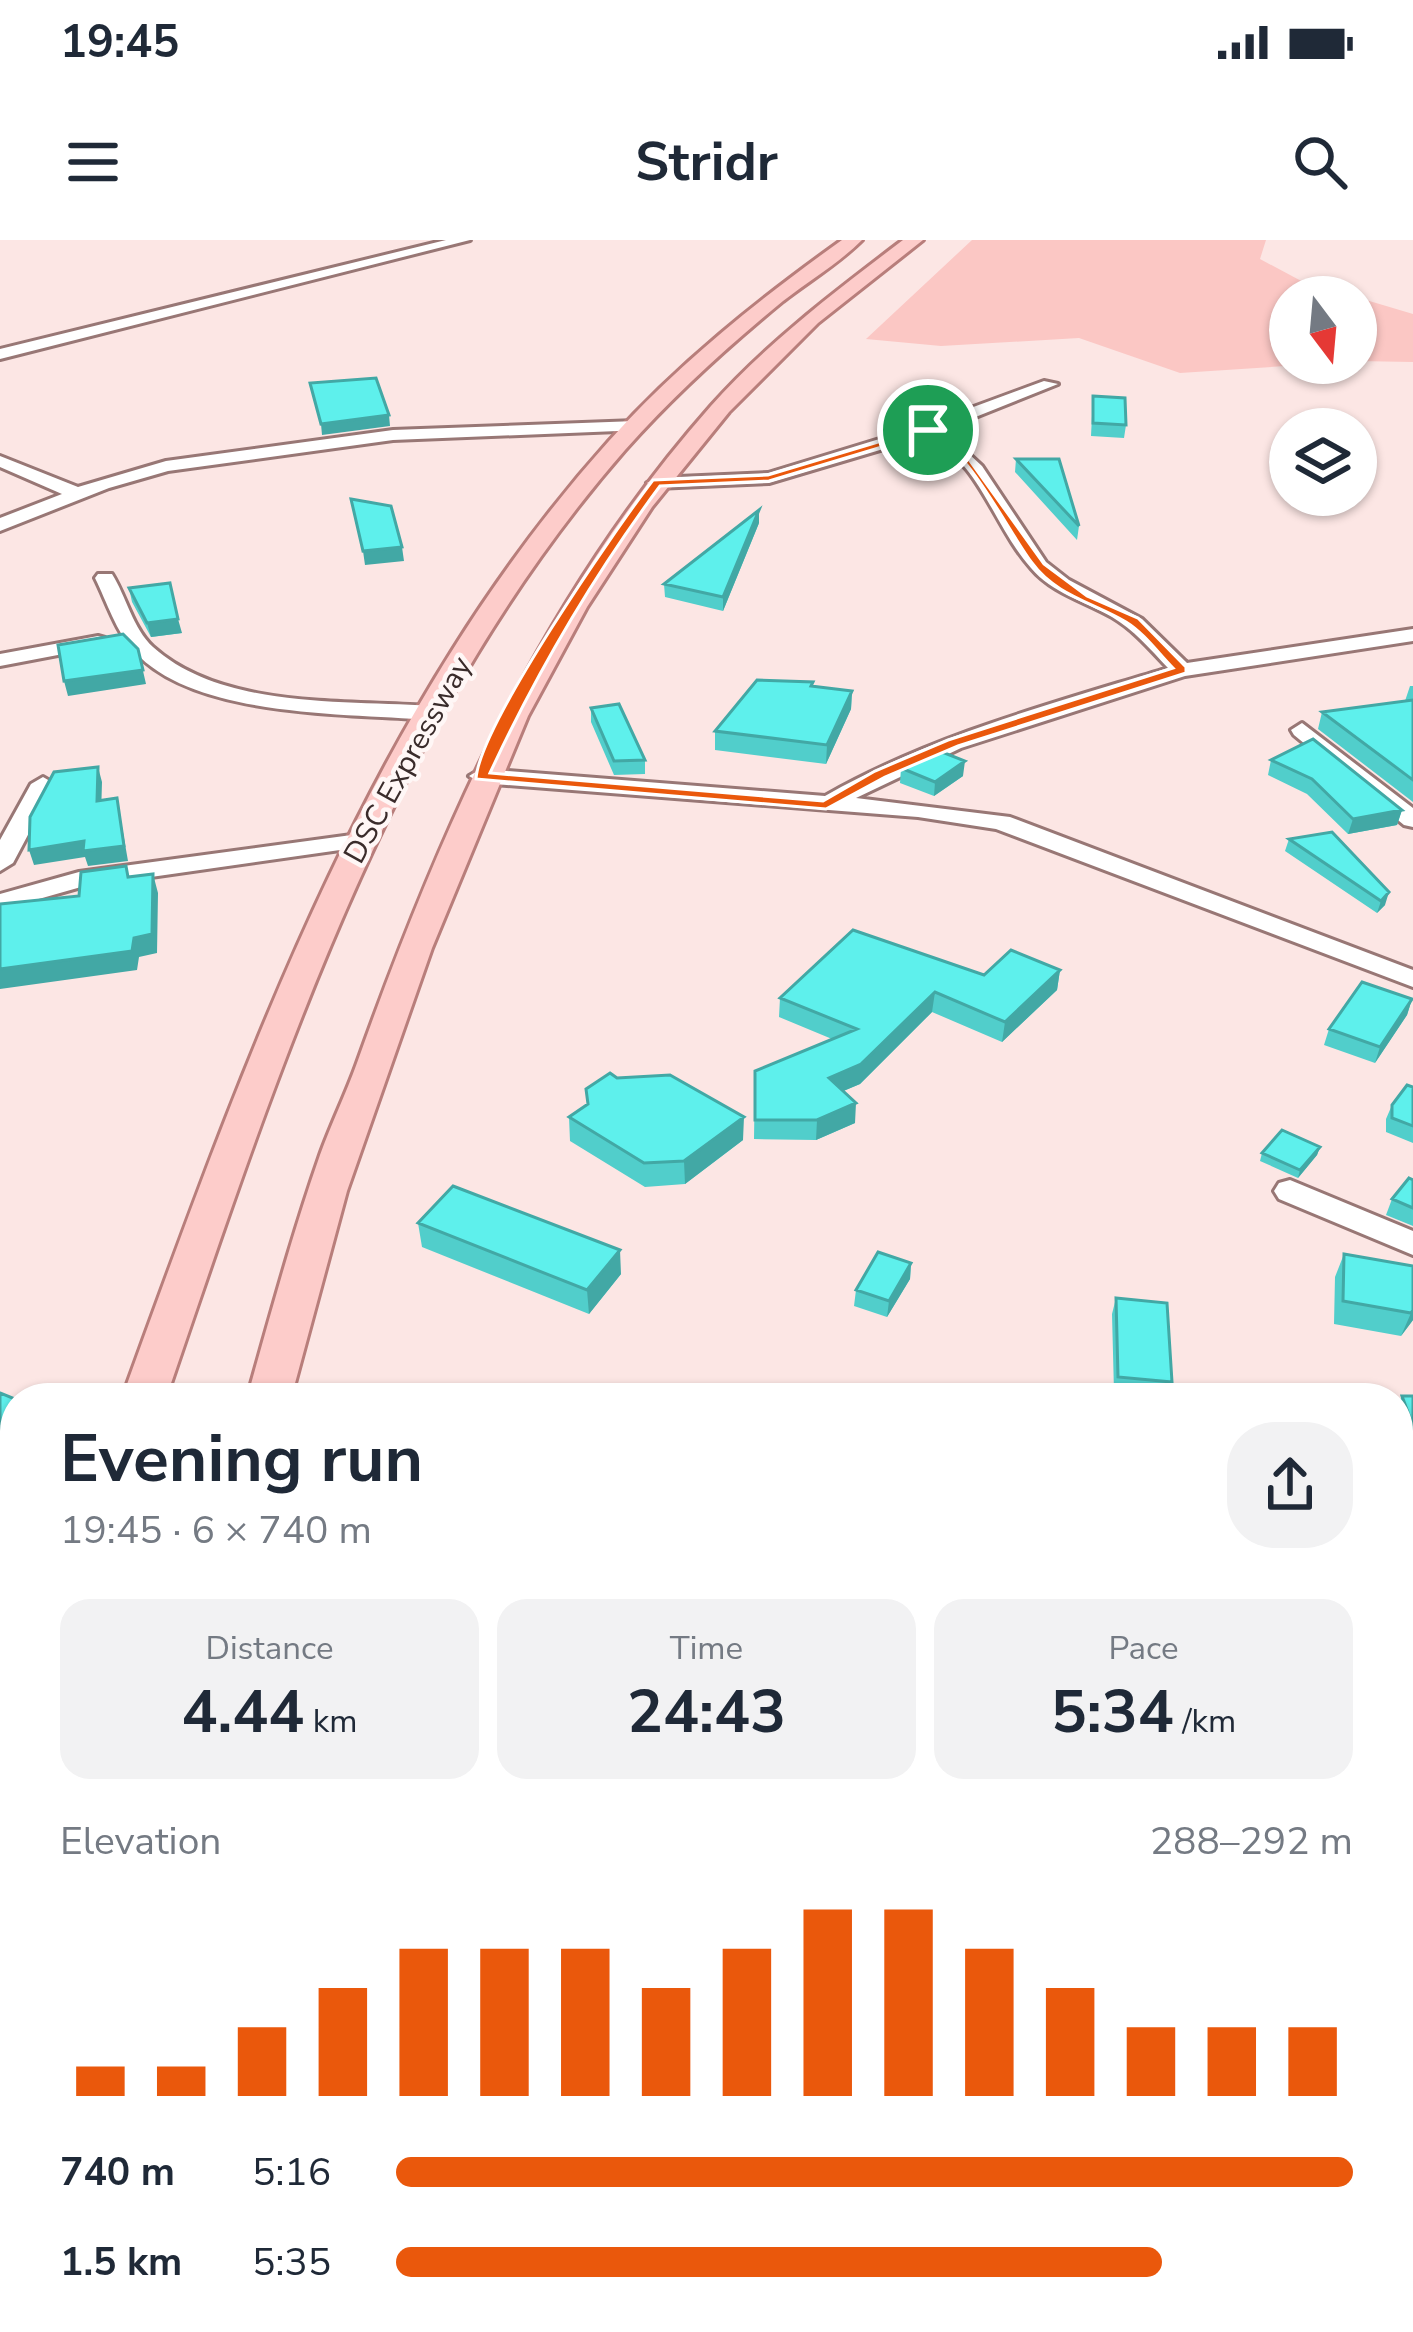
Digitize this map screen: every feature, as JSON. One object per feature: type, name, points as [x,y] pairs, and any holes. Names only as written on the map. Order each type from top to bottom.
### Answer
[{"type":"main road","name":"DSC Expressway","points":[[149,1383],[250,1098],[359,841],[519,566],[636,426],[741,323],[853,240]]},
{"type":"main road","name":"DSC Expressway","points":[[273,1383],[337,1160],[371,1074],[401,977],[481,776],[513,709],[575,604],[690,439],[800,326],[914,240]]},
{"type":"street","points":[[0,354],[463,240]]},
{"type":"street","points":[[656,483],[769,478],[928,430],[1050,384]]},
{"type":"street","points":[[0,525],[166,466],[393,434],[636,426]]},
{"type":"street","points":[[928,430],[946,435],[1040,566],[1082,599],[1134,621],[1181,670]]},
{"type":"street","points":[[0,461],[78,494]]},
{"type":"street","points":[[106,578],[143,649],[185,678],[251,695],[430,713]]},
{"type":"street","points":[[0,660],[136,635]]},
{"type":"street","points":[[826,805],[880,774],[953,743],[1181,670],[1413,635]]},
{"type":"street","points":[[1302,730],[1413,820]]},
{"type":"street","points":[[481,776],[918,810],[1001,822],[1413,979]]},
{"type":"street","points":[[0,863],[43,784]]},
{"type":"street","points":[[0,902],[80,880],[359,841]]},
{"type":"street","points":[[1386,969],[1413,944]]},
{"type":"street","points":[[1290,1191],[1413,1244]]},
{"type":"shaded area","points":[[972,240],[1266,240],[1260,259],[1292,276],[1269,276],[1269,367],[1180,373],[1079,338],[941,346],[866,339]]},
{"type":"shaded area","points":[[1377,303],[1413,314],[1413,362],[1377,361]]},
{"type":"building","points":[[376,378],[389,415],[321,424],[310,383]]},
{"type":"building","points":[[1093,396],[1125,398],[1126,425],[1093,423]]},
{"type":"building","points":[[1016,459],[1059,459],[1079,526]]},
{"type":"building","points":[[351,499],[391,506],[402,547],[363,551]]},
{"type":"building","points":[[759,510],[723,597],[664,584]]},
{"type":"building","points":[[170,583],[178,619],[147,623],[129,588]]},
{"type":"building","points":[[123,634],[138,649],[143,670],[64,681],[58,645]]},
{"type":"building","points":[[757,680],[813,682],[811,686],[852,691],[827,745],[715,731]]},
{"type":"building","points":[[1413,700],[1413,780],[1322,712]]},
{"type":"building","points":[[619,704],[645,760],[614,761],[591,708]]},
{"type":"building","points":[[1313,739],[1402,810],[1353,819],[1312,779],[1271,760]]},
{"type":"building","points":[[937,750],[965,761],[935,782],[901,768]]},
{"type":"building","points":[[98,767],[97,801],[117,798],[124,846],[83,851],[84,841],[29,850],[30,817],[54,772]]},
{"type":"building","points":[[1332,832],[1389,892],[1381,901],[1289,839]]},
{"type":"building","points":[[126,866],[128,877],[153,874],[152,934],[134,938],[132,951],[0,969],[0,904],[79,896],[81,872]]},
{"type":"building","points":[[853,930],[984,975],[1011,950],[1060,970],[1005,1022],[935,992],[861,1064],[829,1078],[856,1103],[817,1120],[755,1120],[755,1071],[857,1029],[780,998]]},
{"type":"building","points":[[1362,982],[1412,999],[1380,1047],[1329,1029]]},
{"type":"building","points":[[610,1073],[617,1078],[670,1075],[744,1117],[684,1161],[644,1163],[569,1117],[588,1104],[586,1089]]},
{"type":"building","points":[[1407,1085],[1413,1087],[1413,1126],[1392,1118],[1392,1105]]},
{"type":"building","points":[[1282,1130],[1320,1147],[1300,1170],[1262,1153]]},
{"type":"building","points":[[1409,1178],[1413,1180],[1413,1208],[1392,1199]]},
{"type":"building","points":[[453,1186],[620,1250],[587,1290],[418,1223]]},
{"type":"building","points":[[878,1252],[911,1263],[889,1301],[856,1290]]},
{"type":"building","points":[[1344,1254],[1413,1266],[1411,1313],[1343,1301]]},
{"type":"building","points":[[1116,1298],[1167,1303],[1172,1382],[1118,1377]]},
{"type":"route","points":[[928,430],[946,435],[1040,566],[1082,599],[1134,621],[1181,670],[953,743],[880,774],[826,805],[481,776],[566,618],[656,483],[769,478],[928,430]]}]
